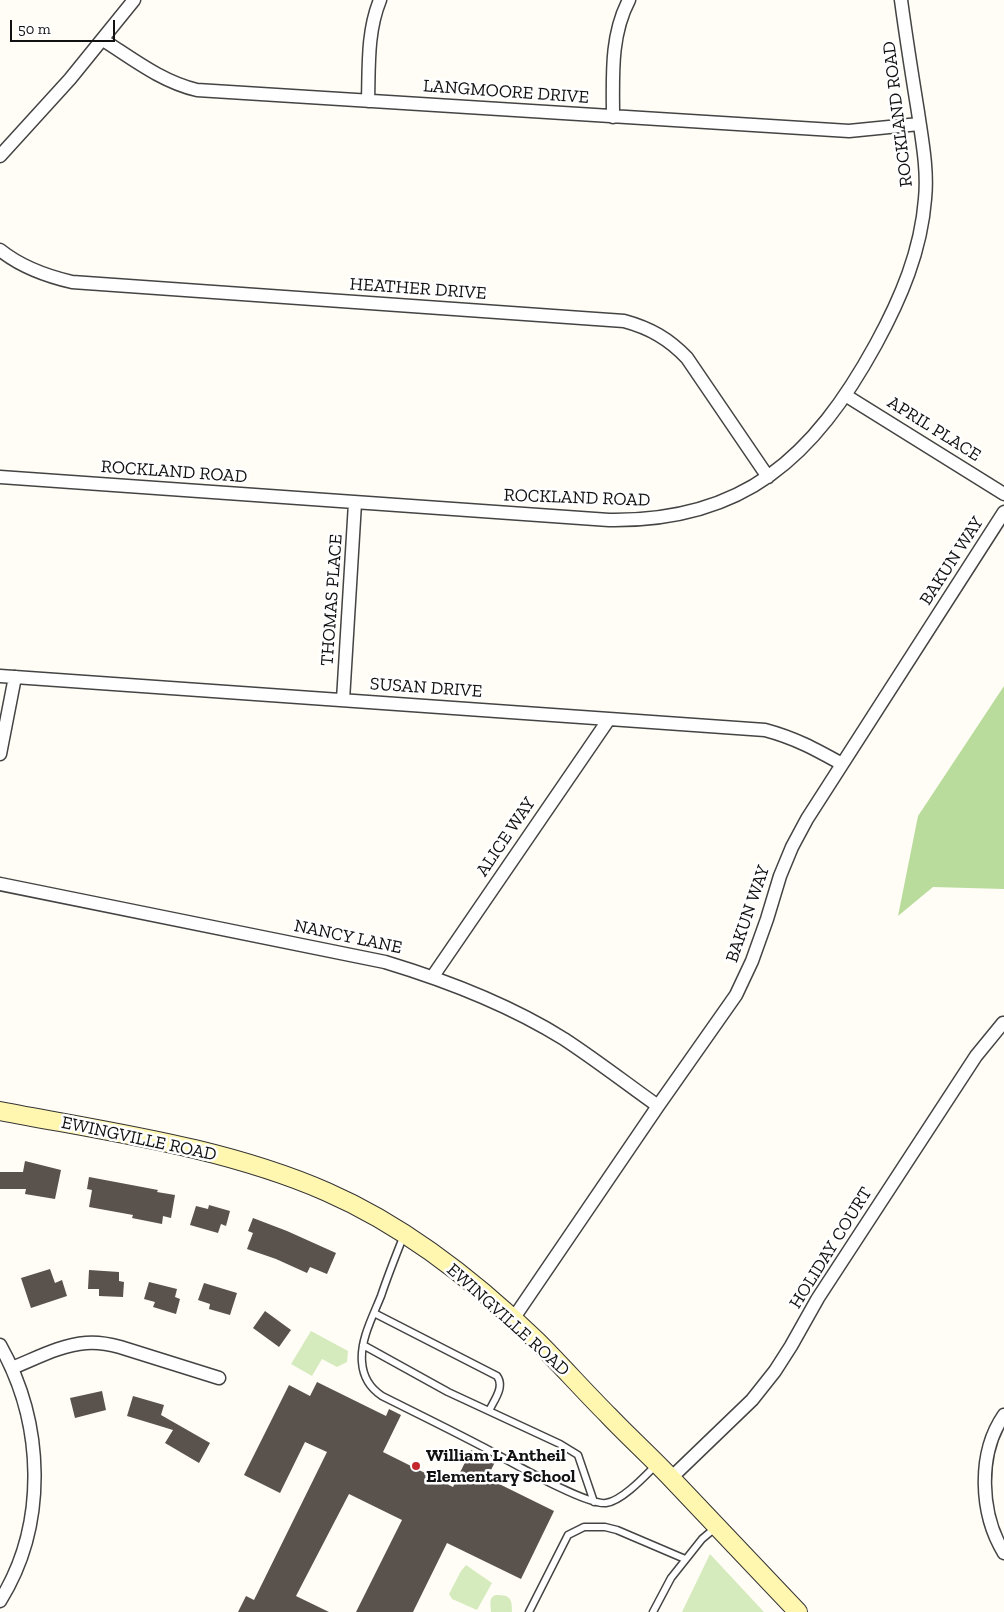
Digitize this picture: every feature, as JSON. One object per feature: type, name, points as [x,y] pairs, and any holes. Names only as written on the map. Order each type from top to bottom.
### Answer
[{"type":"main road","name":"EWINGVILLE ROAD","points":[[0,1111],[193,1149],[246,1162],[328,1192],[357,1206],[404,1234],[440,1258],[513,1320],[671,1478],[798,1612]]},
{"type":"street","points":[[0,156],[70,79],[134,0]]},
{"type":"street","points":[[368,101],[370,33],[380,0]]},
{"type":"street","points":[[613,116],[614,51],[617,29],[629,0]]},
{"type":"street","name":"ROCKLAND ROAD","points":[[0,477],[609,520],[636,520],[675,516],[718,504],[742,493],[789,461],[826,423],[865,364],[887,324],[906,282],[915,255],[922,226],[925,166],[901,0]]},
{"type":"street","name":"LANGMOORE DRIVE","points":[[103,40],[165,80],[197,90],[849,131],[919,124]]},
{"type":"street","name":"HEATHER DRIVE","points":[[0,250],[27,268],[50,277],[72,282],[624,321],[636,324],[661,335],[687,358],[768,477]]},
{"type":"street","name":"APRIL PLACE","points":[[845,395],[1004,494]]},
{"type":"street","name":"THOMAS PLACE","points":[[343,700],[355,503]]},
{"type":"street","name":"BAKUN WAY","points":[[513,1320],[658,1106],[736,995],[752,961],[768,919],[780,876],[807,818],[1004,512]]},
{"type":"street","name":"SUSAN DRIVE","points":[[0,676],[765,730],[805,743],[842,764]]},
{"type":"street","points":[[0,754],[15,677]]},
{"type":"street","name":"ALICE WAY","points":[[433,976],[609,718]]},
{"type":"street","name":"NANCY LANE","points":[[0,884],[385,962],[433,976],[510,1009],[564,1040],[658,1106]]},
{"type":"street","name":"HOLIDAY COURT","points":[[671,1478],[752,1400],[775,1371],[818,1298],[976,1056],[1003,1024]]},
{"type":"street","points":[[12,1368],[68,1346],[104,1343],[219,1378]]},
{"type":"street","points":[[0,1345],[12,1368],[25,1402],[31,1432],[34,1463],[34,1490],[24,1546],[13,1576],[0,1601]]},
{"type":"street","points":[[1004,1416],[992,1440],[985,1482],[986,1504],[991,1524],[1004,1553]]},
{"type":"lane","points":[[404,1234],[363,1345],[362,1362],[367,1381],[373,1390],[566,1490],[594,1502],[605,1504],[614,1500],[657,1464]]},
{"type":"lane","points":[[374,1313],[497,1376],[501,1386],[489,1411]]},
{"type":"lane","points":[[363,1345],[448,1392],[560,1444],[578,1455],[594,1502]]},
{"type":"lane","points":[[528,1612],[568,1535],[584,1527],[604,1526],[617,1530],[685,1559]]},
{"type":"lane","points":[[653,1612],[670,1578],[702,1539],[716,1527]]},
{"type":"green space","points":[[1004,686],[1004,889],[933,887],[898,916],[918,816]]},
{"type":"green space","points":[[311,1331],[348,1351],[347,1362],[337,1367],[322,1359],[312,1376],[291,1364]]},
{"type":"green space","points":[[710,1554],[764,1612],[682,1612]]},
{"type":"green space","points":[[466,1565],[492,1583],[477,1610],[452,1599],[449,1594]]},
{"type":"green space","points":[[496,1595],[505,1596],[510,1599],[512,1612],[491,1612],[491,1599]]},
{"type":"building","points":[[25,1161],[61,1170],[55,1199],[25,1194],[26,1189],[0,1189],[0,1172],[23,1172]]},
{"type":"building","points":[[89,1177],[175,1195],[171,1218],[163,1216],[162,1224],[132,1218],[133,1215],[89,1207],[92,1190],[87,1189]]},
{"type":"building","points":[[209,1205],[230,1211],[226,1226],[221,1224],[218,1233],[190,1225],[196,1206],[208,1209]]},
{"type":"building","points":[[253,1218],[336,1253],[327,1274],[310,1267],[307,1273],[247,1249],[253,1233],[248,1231]]},
{"type":"building","points":[[50,1269],[55,1283],[62,1280],[67,1296],[31,1308],[21,1278]]},
{"type":"building","points":[[89,1270],[119,1272],[119,1281],[124,1282],[123,1297],[99,1296],[99,1289],[88,1289]]},
{"type":"building","points":[[149,1282],[177,1289],[175,1297],[180,1299],[176,1314],[153,1307],[155,1302],[144,1299]]},
{"type":"building","points":[[204,1283],[237,1293],[230,1315],[209,1309],[210,1304],[198,1300]]},
{"type":"building","points":[[265,1311],[291,1330],[279,1347],[253,1328]]},
{"type":"building","points":[[317,1382],[386,1416],[389,1409],[401,1415],[383,1452],[453,1487],[471,1450],[495,1462],[487,1478],[554,1511],[521,1579],[447,1543],[413,1612],[356,1612],[402,1520],[349,1494],[296,1596],[329,1612],[238,1612],[246,1596],[254,1600],[327,1452],[305,1442],[280,1493],[244,1475],[289,1385],[310,1396]]},
{"type":"building","points":[[102,1391],[106,1410],[75,1418],[70,1398]]},
{"type":"building","points":[[133,1396],[164,1405],[161,1415],[210,1443],[199,1463],[165,1443],[173,1430],[127,1416]]},
{"type":"place","name":"William L Antheil Elementary School","points":[[416,1466]]}]
